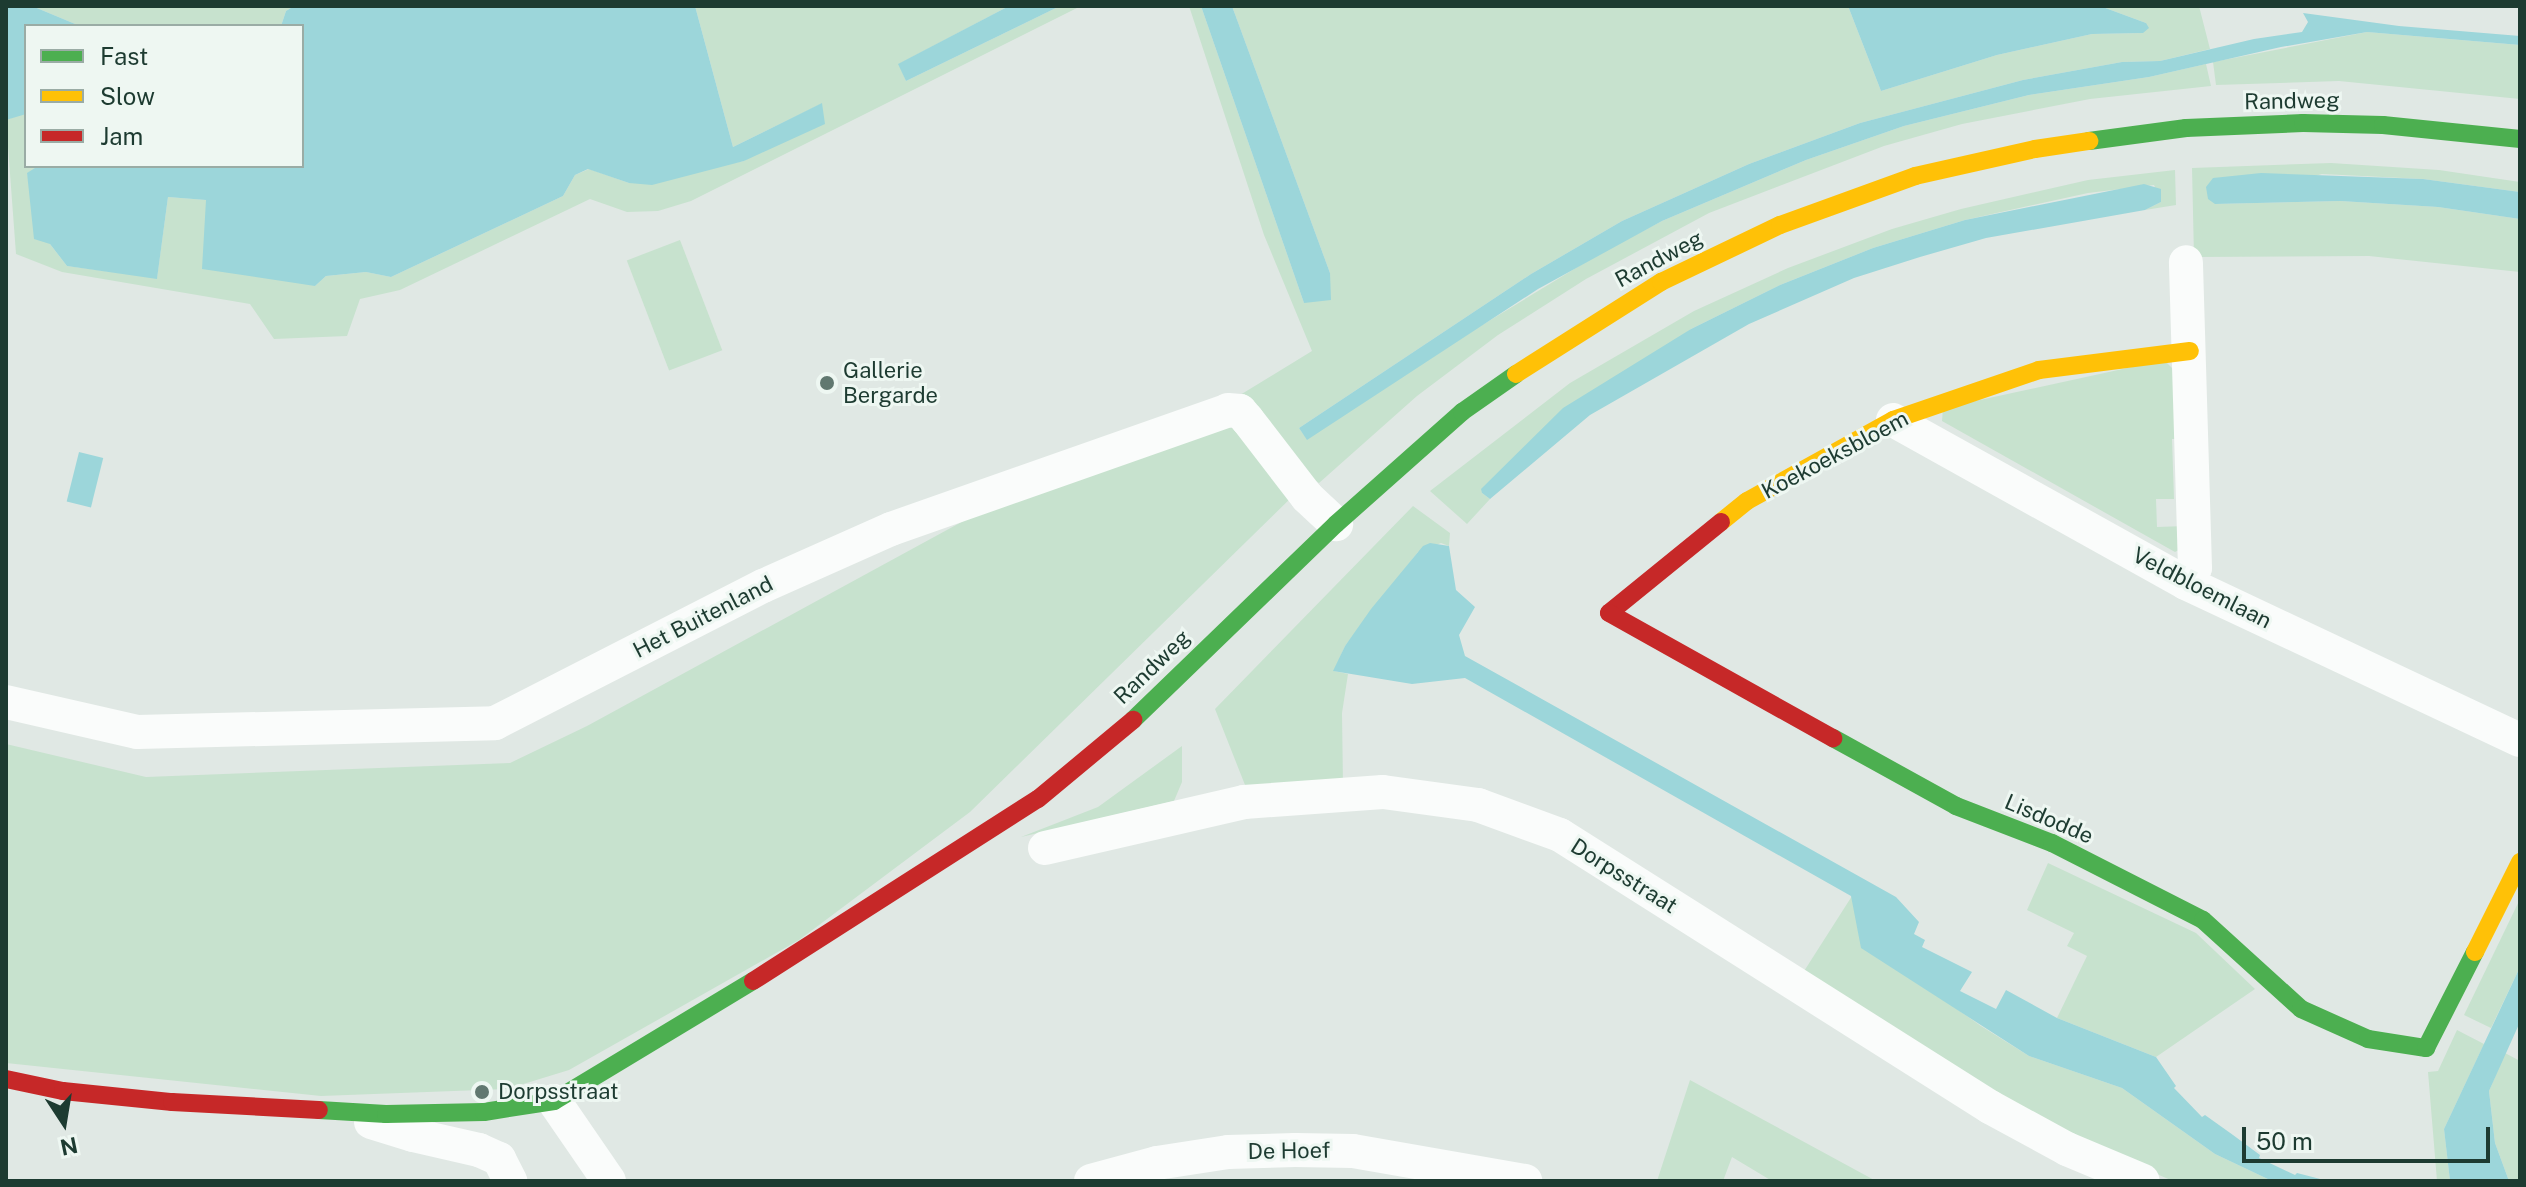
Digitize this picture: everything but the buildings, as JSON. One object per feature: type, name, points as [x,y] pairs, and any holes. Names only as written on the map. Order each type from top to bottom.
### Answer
[{"type":"main road","name":"Randweg","points":[[554,1101],[788,960],[993,831],[1074,772],[1124,728],[1336,524],[1462,412],[1550,350],[1661,282],[1780,225],[1915,176],[2035,149],[2186,128],[2383,125],[2520,139]]},
{"type":"main road","name":"Koekoeksbloem","points":[[1609,613],[1747,501],[1893,420],[2039,370],[2190,351]]},
{"type":"main road","name":"Lisdodde","points":[[1609,613],[1956,806],[2052,843],[2203,920],[2301,1009],[2368,1039],[2426,1048],[2520,862]]},
{"type":"main road","points":[[6,1079],[63,1091],[172,1102],[339,1111],[484,1112],[554,1101]]},
{"type":"street","points":[[2186,262],[2195,568],[2186,583]]},
{"type":"street","name":"Het Buitenland","points":[[6,702],[137,732],[495,723],[763,586],[891,529],[1228,410],[1240,411],[1307,497],[1336,524]]},
{"type":"street","name":"Veldbloemlaan","points":[[1893,420],[2186,583],[2520,740]]},
{"type":"street","name":"Dorpsstraat","points":[[1045,848],[1244,802],[1383,792],[1478,805],[1560,835],[1990,1107],[2067,1149],[2143,1181]]},
{"type":"street","points":[[554,1101],[609,1181]]},
{"type":"street","points":[[339,1111],[413,1135],[479,1150],[499,1159],[510,1181]]},
{"type":"street","name":"De Hoef","points":[[1091,1181],[1157,1163],[1228,1152],[1295,1150],[1353,1151],[1486,1179],[1504,1175],[1525,1181]]},
{"type":"green space","points":[[32,6],[294,6],[286,11],[282,24],[75,24]]},
{"type":"green space","points":[[695,6],[1009,6],[899,64],[906,81],[1060,6],[1081,6],[691,201],[658,211],[627,212],[590,199],[400,290],[360,299],[347,336],[274,339],[250,304],[62,272],[16,254],[6,120],[24,114],[24,168],[35,168],[27,174],[50,244],[67,266],[157,278],[168,197],[207,200],[315,286],[326,276],[366,272],[391,277],[563,196],[575,175],[589,169],[629,183],[744,161],[821,104],[733,147]]},
{"type":"green space","points":[[1189,6],[1201,6],[1304,303],[1330,273],[1232,6],[1848,6],[1881,91],[1997,55],[2092,34],[2143,33],[2146,23],[2100,6],[2199,6],[2210,49],[2160,61],[2122,62],[2023,80],[1860,123],[1749,164],[1622,221],[1531,274],[1299,428],[1307,439],[1474,330],[1599,254],[1662,221],[1806,160],[1904,126],[2029,95],[2149,77],[2206,64],[2211,86],[2090,99],[1962,124],[1884,146],[1709,213],[1586,279],[1498,335],[1417,396],[1319,483],[1306,475],[1240,395],[1312,351],[1264,235]]},
{"type":"green space","points":[[2367,32],[2520,45],[2520,99],[2339,81],[2216,85],[2213,62]]},
{"type":"green space","points":[[2331,163],[2439,170],[2520,182],[2520,192],[2423,179],[2322,174],[2215,204],[2340,201],[2438,207],[2520,219],[2520,272],[2369,256],[2194,257],[2192,168]]},
{"type":"green space","points":[[2175,170],[2176,205],[2145,210],[2161,202],[2154,185],[2088,193],[1965,220],[1873,248],[1780,285],[1691,329],[1482,493],[1490,499],[1467,524],[1430,491],[1570,383],[1694,311],[1788,268],[1892,229],[1961,209],[2088,180]]},
{"type":"green space","points":[[680,240],[722,350],[669,371],[627,260]]},
{"type":"green space","points":[[2164,360],[2181,377],[2182,439],[2172,439],[2174,499],[2156,499],[2157,527],[2185,526],[2186,546],[2175,552],[1942,421],[1943,408]]},
{"type":"green space","points":[[1214,423],[1236,429],[1296,493],[970,812],[799,940],[569,1070],[507,1089],[321,1096],[6,1063],[6,744],[146,777],[510,763],[587,726],[1035,482]]},
{"type":"green space","points":[[1413,506],[1450,533],[1449,546],[1441,543],[1418,552],[1345,646],[1334,671],[1348,674],[1342,713],[1343,785],[1247,790],[1215,709]]},
{"type":"green space","points":[[1182,746],[1182,782],[1174,801],[1021,837],[1098,807]]},
{"type":"green space","points":[[2048,863],[2196,933],[2255,989],[2156,1057],[2057,1018],[2087,956],[2067,946],[2074,933],[2027,910]]},
{"type":"green space","points":[[1852,896],[1917,981],[1981,1026],[2029,1056],[2122,1088],[2215,1154],[2272,1181],[2173,1181],[2071,1138],[1799,979]]},
{"type":"green space","points":[[2520,899],[2520,967],[2491,1028],[2464,1015]]},
{"type":"green space","points":[[2457,1030],[2484,1044],[2444,1129],[2450,1181],[2437,1181],[2428,1072],[2438,1071]]},
{"type":"green space","points":[[2505,1053],[2520,1061],[2520,1181],[2509,1181],[2495,1143],[2489,1091]]},
{"type":"green space","points":[[1690,1080],[1876,1181],[1772,1181],[1732,1157],[1723,1181],[1657,1181]]},
{"type":"water","points":[[6,6],[32,6],[75,24],[24,24],[24,115],[6,120]]},
{"type":"water","points":[[294,6],[695,6],[733,147],[822,103],[825,124],[744,161],[652,185],[629,183],[588,169],[575,175],[563,196],[391,277],[366,272],[326,276],[315,286],[202,269],[206,200],[168,197],[157,279],[67,266],[50,244],[34,239],[27,173],[35,168],[304,168],[304,24],[282,24],[286,11]]},
{"type":"water","points":[[1009,6],[1060,6],[906,81],[898,64]]},
{"type":"water","points":[[1201,6],[1232,6],[1330,273],[1331,300],[1304,303]]},
{"type":"water","points":[[1848,6],[2100,6],[2146,23],[2149,28],[2143,33],[2092,34],[1997,55],[1881,91]]},
{"type":"water","points":[[2303,13],[2399,26],[2520,36],[2520,45],[2367,32],[2281,47],[2149,77],[2029,95],[1904,126],[1806,160],[1662,221],[1538,289],[1307,440],[1299,428],[1531,274],[1622,221],[1749,164],[1860,123],[2023,80],[2122,62],[2160,61],[2254,39],[2302,32],[2308,22]]},
{"type":"water","points":[[2261,173],[2423,179],[2520,192],[2520,219],[2438,207],[2340,201],[2215,204],[2208,199],[2206,187],[2213,178]]},
{"type":"water","points":[[2144,184],[2161,189],[2161,202],[2145,210],[1986,238],[1920,257],[1854,278],[1749,324],[1590,415],[1490,499],[1482,493],[1481,489],[1563,408],[1691,329],[1780,285],[1873,248],[1965,220]]},
{"type":"water","points":[[79,452],[103,458],[91,508],[67,501]]},
{"type":"water","points":[[1430,543],[1449,546],[1456,590],[1475,607],[1459,635],[1465,656],[1896,897],[1919,922],[1914,934],[1925,940],[1922,947],[1972,972],[1960,991],[1996,1009],[2006,990],[2057,1018],[2156,1057],[2176,1086],[2174,1088],[2202,1117],[2205,1115],[2233,1135],[2260,1155],[2259,1158],[2295,1175],[2328,1181],[2272,1181],[2215,1154],[2122,1088],[2029,1056],[1861,948],[1851,896],[1465,678],[1412,684],[1333,671],[1345,646],[1371,609],[1423,546]]},
{"type":"water","points":[[2520,967],[2520,1022],[2489,1091],[2495,1143],[2509,1181],[2450,1181],[2444,1129]]},
{"type":"traffic: fast","points":[[2089,141],[2186,128],[2303,123],[2383,125],[2520,139]]},
{"type":"traffic: fast","points":[[1133,720],[1336,524],[1462,412],[1516,374]]},
{"type":"traffic: fast","points":[[1833,738],[1956,806],[2052,843],[2203,920],[2301,1009],[2368,1039],[2426,1048],[2475,952]]},
{"type":"traffic: fast","points":[[319,1110],[386,1114],[484,1112],[554,1101],[753,981]]},
{"type":"traffic: slow","points":[[1516,374],[1661,282],[1780,225],[1915,176],[2035,149],[2089,141]]},
{"type":"traffic: slow","points":[[1721,522],[1747,501],[1893,420],[2039,370],[2190,351]]},
{"type":"traffic: slow","points":[[2475,952],[2520,862]]},
{"type":"traffic: jam","points":[[1721,522],[1609,613],[1833,738]]},
{"type":"traffic: jam","points":[[753,981],[1038,799],[1133,720]]},
{"type":"traffic: jam","points":[[6,1079],[63,1091],[172,1102],[319,1110]]},
{"type":"place","name":"Gallerie Bergarde","points":[[827,383]]},
{"type":"place","name":"Dorpsstraat","points":[[482,1092]]}]
